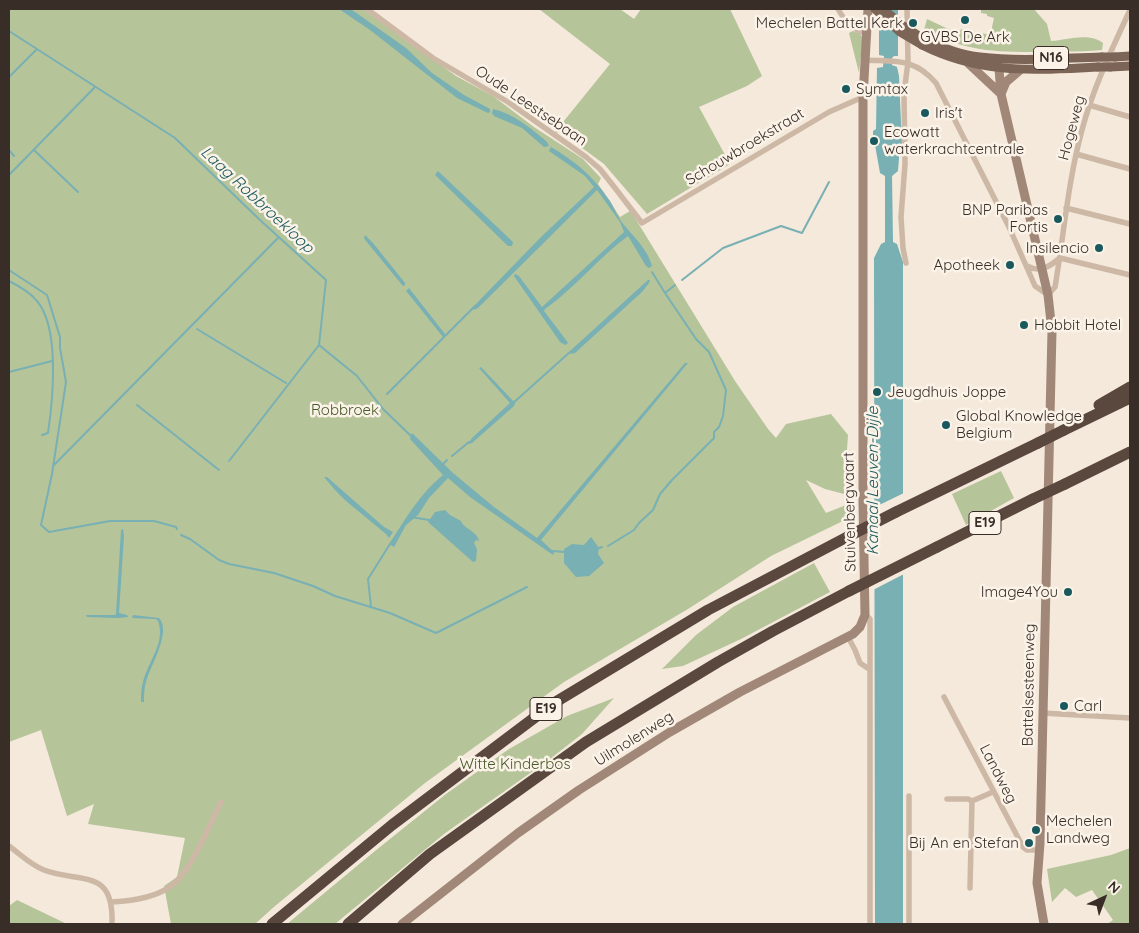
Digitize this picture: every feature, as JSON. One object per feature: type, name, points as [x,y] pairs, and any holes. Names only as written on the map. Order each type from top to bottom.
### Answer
[{"type":"highway","points":[[1079,423],[1092,409],[1130,387]]},
{"type":"highway","name":"E19","points":[[272,924],[392,825],[554,702],[708,610],[945,487],[1130,398]]},
{"type":"highway","name":"E19","points":[[348,924],[430,854],[586,742],[718,662],[849,591],[1130,452]]},
{"type":"main road","name":"Stuivenbergvaart","points":[[865,615],[863,502],[863,98],[868,9]]},
{"type":"main road","name":"N16","points":[[875,9],[900,32],[922,42],[964,54],[999,59],[1130,56]]},
{"type":"main road","name":"N16","points":[[883,9],[938,53],[969,64],[1020,70],[1130,66]]},
{"type":"main road","points":[[999,59],[999,69]]},
{"type":"main road","points":[[969,64],[1000,94],[1006,82],[1020,70]]},
{"type":"main road","name":"Battelsesteenweg","points":[[999,69],[1000,94],[1048,295],[1052,332],[1040,850],[1037,883],[1044,924]]},
{"type":"main road","name":"Uilmolenweg","points":[[402,924],[518,833],[579,790],[670,732],[732,696],[853,634],[860,627],[865,615]]},
{"type":"street","name":"Oude Leestsebaan","points":[[367,9],[433,58],[500,96],[586,157],[600,169],[642,223]]},
{"type":"street","points":[[838,9],[854,30],[866,34]]},
{"type":"street","points":[[906,263],[901,217],[905,164],[904,93],[907,9]]},
{"type":"street","name":"Hogeweg","points":[[1048,295],[1055,287],[1076,154],[1089,105],[1130,10]]},
{"type":"street","points":[[864,60],[905,62],[922,68],[936,83],[1036,286],[1048,295]]},
{"type":"street","name":"Schouwbroekstraat","points":[[642,223],[829,112],[863,98]]},
{"type":"street","points":[[1089,105],[1130,117]]},
{"type":"street","points":[[1076,154],[1130,169]]},
{"type":"street","points":[[1066,208],[1130,224]]},
{"type":"street","points":[[1027,266],[1037,270],[1042,269],[1060,258],[1130,275]]},
{"type":"street","name":"Stuivenbergvaart","points":[[865,615],[870,619],[870,924]]},
{"type":"street","points":[[848,637],[860,663],[869,669]]},
{"type":"street","name":"Landweg","points":[[944,697],[1022,846],[1027,850],[1040,850]]},
{"type":"street","points":[[1042,713],[1130,718]]},
{"type":"street","points":[[947,799],[968,799],[972,801],[993,792]]},
{"type":"street","points":[[909,796],[909,924]]},
{"type":"street","points":[[970,888],[972,801]]},
{"type":"street","points":[[112,902],[142,899],[170,887],[182,876],[221,802]]},
{"type":"street","points":[[9,846],[42,869],[56,874],[89,878],[106,891],[112,902],[112,924]]},
{"type":"green space","name":"Robbroek","points":[[9,9],[363,9],[456,76],[493,96],[534,127],[583,159],[601,178],[598,184],[620,217],[630,211],[635,218],[735,381],[776,438],[786,424],[831,414],[848,435],[844,494],[825,489],[806,480],[826,513],[846,505],[849,518],[771,556],[688,609],[564,682],[425,783],[255,924],[171,924],[164,886],[177,877],[185,838],[88,824],[94,804],[67,816],[41,730],[9,742]]},
{"type":"green space","points":[[539,9],[620,9],[634,19],[641,9],[730,9],[762,76],[747,86],[699,107],[730,164],[647,214],[604,164],[559,131],[555,132],[610,64]]},
{"type":"green space","points":[[976,9],[1034,9],[1047,24],[1051,41],[1091,38],[1103,43],[1102,50],[1030,52],[984,50],[940,38],[924,30],[927,19],[959,34],[961,29],[993,35],[994,18]]},
{"type":"green space","points":[[853,31],[860,34],[863,38],[859,73],[849,33]]},
{"type":"green space","points":[[1001,471],[1014,498],[966,525],[952,494]]},
{"type":"green space","points":[[814,563],[830,592],[741,639],[683,666],[662,669],[696,635],[733,607]]},
{"type":"green space","name":"Witte Kinderbos","points":[[614,698],[582,734],[444,834],[335,924],[287,924],[446,794],[509,749],[567,716]]},
{"type":"green space","points":[[1130,848],[1130,924],[1107,924],[1113,920],[1092,890],[1076,897],[1065,888],[1052,902],[1047,869],[1111,855]]},
{"type":"green space","points":[[17,900],[67,924],[9,924],[9,906]]},
{"type":"water","points":[[339,9],[350,9],[355,12],[406,48],[432,73],[464,95],[490,109],[490,112],[488,113],[457,98],[370,30]]},
{"type":"water","points":[[879,9],[898,9],[898,56],[892,58],[892,65],[897,67],[899,76],[902,145],[900,145],[898,171],[892,176],[893,242],[897,244],[903,262],[903,924],[875,924],[874,258],[881,244],[885,242],[885,176],[880,173],[875,145],[876,139],[873,139],[873,131],[876,129],[877,68],[883,67],[884,56],[879,55]]},
{"type":"water","points":[[493,109],[508,114],[522,122],[547,142],[549,146],[544,147],[522,128],[494,116],[492,113]]},
{"type":"water","points":[[551,147],[576,164],[597,184],[610,201],[622,222],[644,249],[652,266],[649,268],[646,266],[628,236],[545,309],[544,311],[568,343],[565,345],[560,342],[514,276],[515,274],[519,276],[542,307],[624,232],[620,222],[597,190],[478,308],[473,310],[474,306],[540,238],[594,187],[585,176],[549,151]]},
{"type":"water","points":[[438,171],[513,242],[512,246],[508,246],[435,175]]},
{"type":"water","points":[[365,235],[405,285],[403,286],[366,241]]},
{"type":"water","points":[[650,280],[649,283],[642,292],[575,353],[571,354],[570,351]]},
{"type":"water","points":[[409,288],[445,334],[443,337],[406,291]]},
{"type":"water","points":[[685,363],[688,363],[541,540],[554,552],[553,555],[470,497],[448,478],[429,498],[418,515],[406,525],[394,547],[389,544],[420,498],[443,475],[410,439],[412,433],[453,473],[494,507],[537,538]]},
{"type":"water","points":[[481,367],[515,403],[514,406],[472,443],[468,444],[510,403],[479,368]]},
{"type":"water","points":[[324,477],[327,477],[384,527],[393,532],[389,538],[346,501]]},
{"type":"water","points":[[445,510],[461,521],[478,538],[479,541],[476,540],[474,543],[477,549],[476,561],[473,562],[428,522],[435,512]]},
{"type":"water","points":[[123,529],[119,613],[128,617],[87,617],[86,615],[116,614],[121,530]]},
{"type":"water","points":[[591,537],[599,548],[598,554],[604,563],[589,576],[576,577],[564,563],[564,549],[572,544],[584,545]]},
{"type":"water","points":[[133,615],[159,618],[162,624],[162,640],[145,684],[144,702],[141,702],[142,684],[158,644],[160,629],[156,619],[132,618]]},
{"type":"pier","points":[[906,492],[906,573],[873,590],[871,509]]},
{"type":"waterway","name":"Laag Robbroekloop","points":[[9,31],[175,138],[260,220],[326,280],[319,345],[357,376],[383,409],[411,436]]},
{"type":"waterway","points":[[9,77],[37,49]]},
{"type":"waterway","points":[[9,175],[95,87]]},
{"type":"waterway","points":[[9,150],[14,156]]},
{"type":"waterway","points":[[34,150],[78,192]]},
{"type":"waterway","points":[[682,280],[723,248],[781,226],[802,233],[829,182]]},
{"type":"waterway","points":[[53,466],[278,238]]},
{"type":"waterway","points":[[9,270],[47,295],[60,337],[66,382],[52,474],[41,525],[49,532],[110,521],[154,521],[176,527],[177,529]]},
{"type":"waterway","points":[[652,272],[665,293]]},
{"type":"waterway","points":[[9,281],[28,292],[37,301],[44,313],[49,328],[53,364],[52,402],[48,433],[42,435]]},
{"type":"waterway","points":[[608,546],[634,530],[653,510],[660,494],[714,438],[714,432],[719,427],[723,416],[726,390],[709,352],[696,339],[665,293],[675,285]]},
{"type":"waterway","points":[[387,394],[475,306]]},
{"type":"waterway","points":[[197,329],[286,383]]},
{"type":"waterway","points":[[229,461],[319,345]]},
{"type":"waterway","points":[[512,404],[570,352]]},
{"type":"waterway","points":[[9,372],[52,361]]},
{"type":"waterway","points":[[137,405],[219,470]]},
{"type":"waterway","points":[[452,456],[469,442]]},
{"type":"waterway","points":[[442,465],[447,460]]},
{"type":"waterway","points":[[411,517],[429,520]]},
{"type":"waterway","points":[[181,535],[190,539],[219,560],[229,564],[274,573],[313,586],[335,596],[390,613],[436,633],[527,587]]},
{"type":"waterway","points":[[371,607],[368,579],[390,544]]},
{"type":"waterway","points":[[553,551],[564,552]]},
{"type":"place","name":"GVBS De Ark","points":[[965,20]]},
{"type":"place","name":"Mechelen Battel Kerk","points":[[913,23]]},
{"type":"place","name":"Symtax","points":[[846,89]]},
{"type":"place","name":"Iris't","points":[[925,113]]},
{"type":"place","name":"Ecowatt waterkrachtcentrale","points":[[874,141]]},
{"type":"place","name":"BNP Paribas Fortis","points":[[1058,219]]},
{"type":"place","name":"Insilencio","points":[[1099,248]]},
{"type":"place","name":"Apotheek","points":[[1010,265]]},
{"type":"place","name":"Hobbit Hotel","points":[[1024,325]]},
{"type":"place","name":"Jeugdhuis Joppe","points":[[877,392]]},
{"type":"place","name":"Global Knowledge Belgium","points":[[946,425]]},
{"type":"place","name":"Image4You","points":[[1068,592]]},
{"type":"place","name":"Carl","points":[[1064,706]]},
{"type":"place","name":"Mechelen Landweg","points":[[1036,830]]},
{"type":"place","name":"Bij An en Stefan","points":[[1029,843]]},
{"type":"water label","name":"Kanaal Leuven-Dijle","points":[[873,481]]}]
